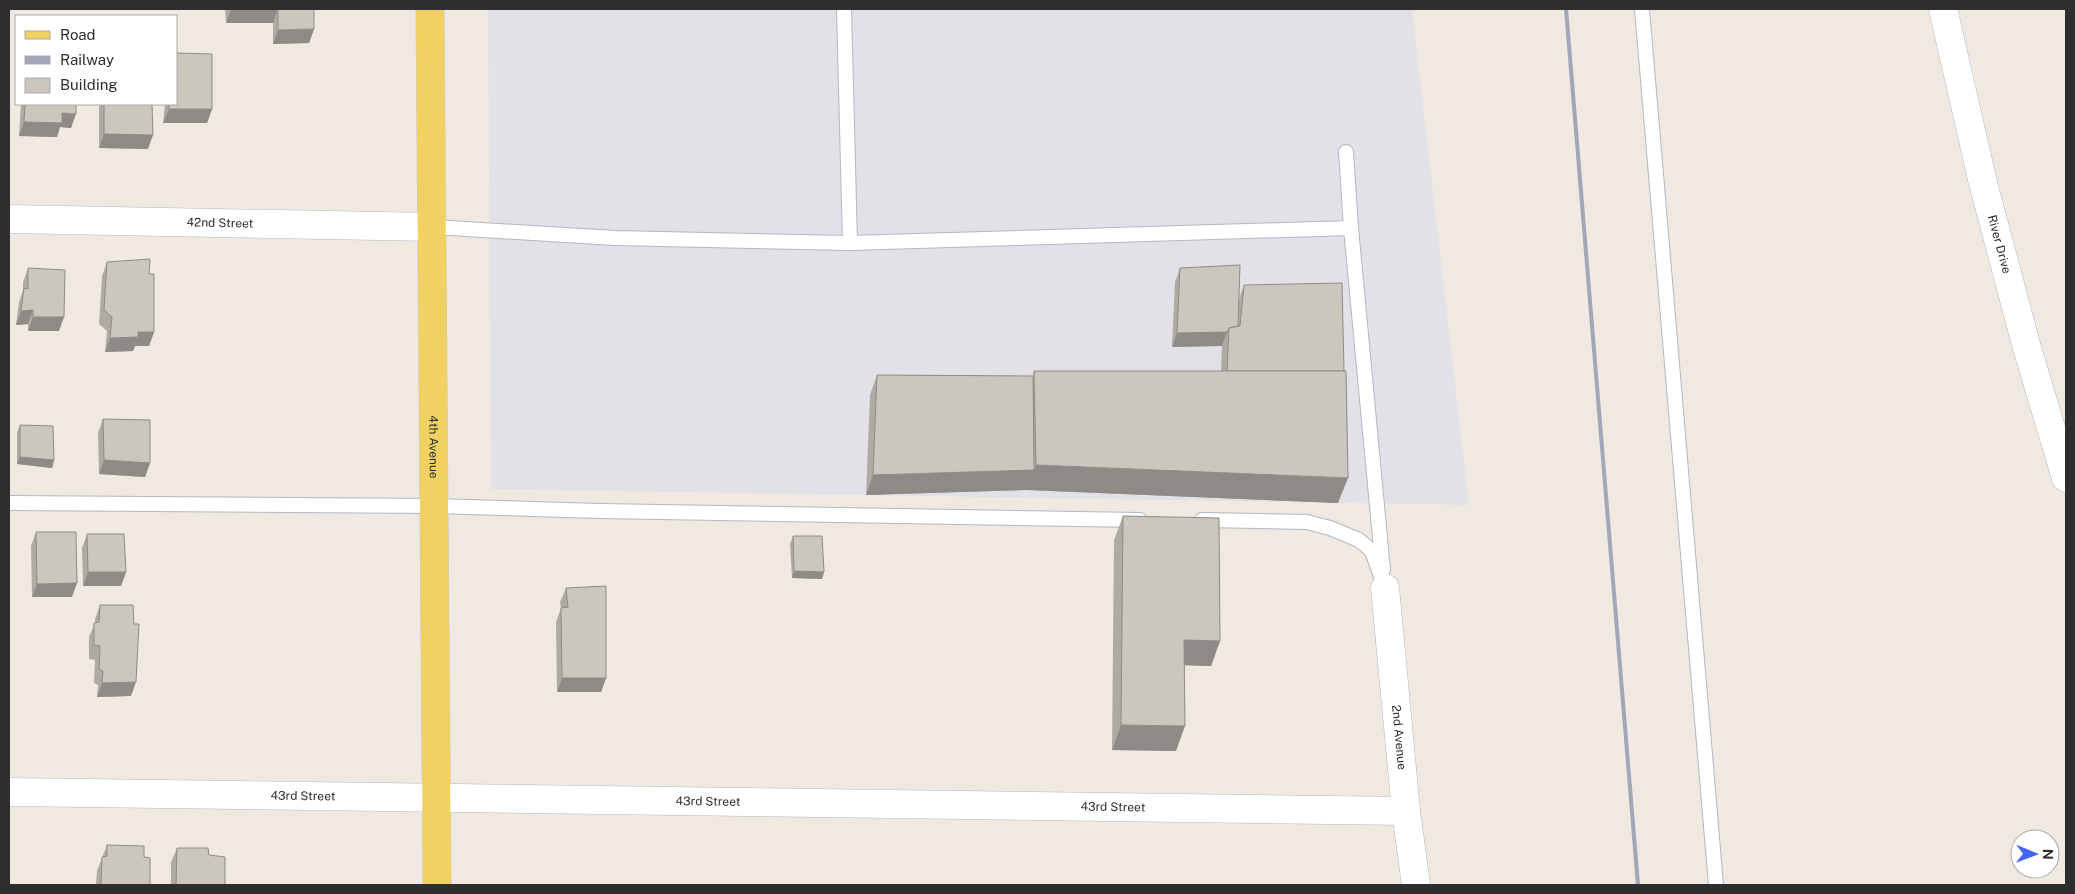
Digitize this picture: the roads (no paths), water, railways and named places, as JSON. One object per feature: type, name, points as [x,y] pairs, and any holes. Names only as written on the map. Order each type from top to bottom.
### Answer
[{"type":"main road","name":"4th Avenue","points":[[430,9],[437,885]]},
{"type":"street","name":"River Drive","points":[[1943,9],[1983,183],[2027,348],[2066,478]]},
{"type":"street","name":"42nd Street","points":[[9,219],[433,227]]},
{"type":"street","name":"2nd Avenue","points":[[1385,588],[1406,811],[1416,885]]},
{"type":"street","name":"43rd Street","points":[[9,792],[1406,811]]},
{"type":"lane","points":[[844,9],[850,243]]},
{"type":"lane","points":[[1642,9],[1716,885]]},
{"type":"lane","points":[[1346,152],[1351,228],[1385,588]]},
{"type":"lane","points":[[433,227],[615,238],[850,243],[1351,228]]},
{"type":"lane","points":[[9,504],[434,506],[600,511],[1158,520]]},
{"type":"lane","points":[[1188,520],[1307,522],[1330,528],[1359,540],[1372,551],[1385,588]]},
{"type":"railway","points":[[1566,9],[1638,885]]}]
